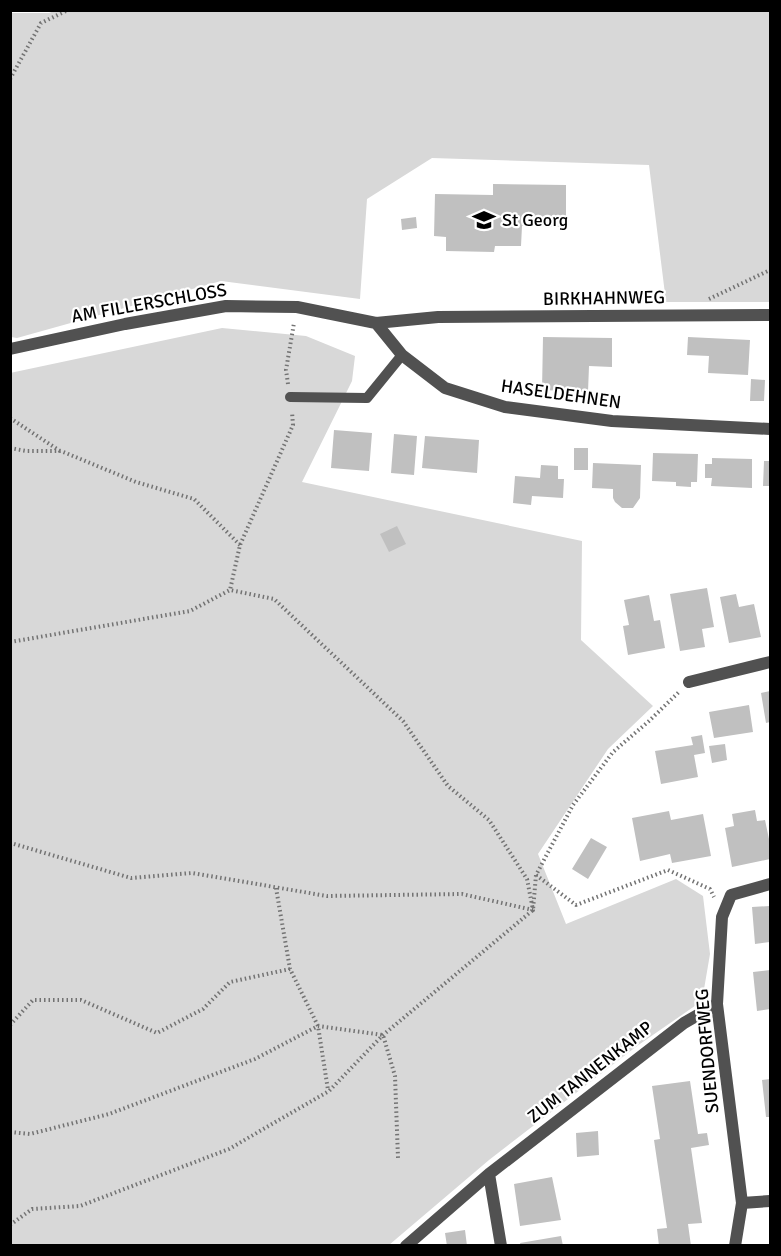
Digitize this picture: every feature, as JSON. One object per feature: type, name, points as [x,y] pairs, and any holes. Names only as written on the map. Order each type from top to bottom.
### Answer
[{"type":"street","name":"AM FILLERSCHLOSS","points":[[10,349],[125,324],[226,306],[297,307],[376,322],[438,317]]},
{"type":"street","name":"BIRKHAHNWEG","points":[[438,317],[771,315]]},
{"type":"street","name":"HASELDEHNEN","points":[[376,322],[402,355],[445,388],[504,407],[612,421],[771,429]]},
{"type":"street","points":[[689,682],[771,662]]},
{"type":"street","name":"SUENDORFWEG","points":[[735,1245],[742,1203],[717,1004],[722,917],[731,895],[771,884]]},
{"type":"street","name":"ZUM TANNENKAMP","points":[[406,1245],[489,1173],[684,1023],[717,1004]]},
{"type":"street","points":[[489,1173],[501,1245]]},
{"type":"street","points":[[742,1203],[771,1201]]},
{"type":"lane","points":[[290,397],[367,398],[402,355]]},
{"type":"path","points":[[10,79],[41,23],[68,10]]},
{"type":"path","points":[[694,314],[710,297],[771,270]]},
{"type":"path","points":[[230,590],[240,545],[293,426],[286,370],[297,307]]},
{"type":"path","points":[[10,418],[61,451],[136,482],[194,499],[240,545]]},
{"type":"path","points":[[10,448],[26,451],[61,451]]},
{"type":"path","points":[[10,642],[190,611],[230,590],[274,600],[403,721],[448,786],[489,820],[527,879],[533,910]]},
{"type":"path","points":[[10,1226],[32,1209],[80,1206],[229,1149],[329,1091],[383,1035],[533,910],[536,875],[573,805],[613,752],[689,682]]},
{"type":"path","points":[[10,846],[14,844],[130,878],[192,873],[327,896],[462,894],[533,910]]},
{"type":"path","points":[[536,875],[576,904],[669,870],[710,889],[722,917]]},
{"type":"path","points":[[276,888],[290,969],[318,1026],[329,1091]]},
{"type":"path","points":[[10,1025],[33,1000],[81,1000],[157,1033],[202,1009],[230,982],[290,969]]},
{"type":"path","points":[[10,1132],[30,1134],[109,1114],[255,1059],[318,1026],[383,1035]]},
{"type":"path","points":[[383,1035],[395,1076],[398,1158]]},
{"type":"shaded area","points":[[54,11],[770,11],[770,302],[666,302],[649,165],[432,158],[367,199],[360,299],[221,281],[17,338],[11,337],[11,13]]},
{"type":"shaded area","points":[[222,328],[306,336],[355,356],[352,381],[302,482],[582,541],[581,640],[653,706],[608,749],[538,854],[566,924],[676,879],[703,896],[710,954],[702,1001],[637,1046],[489,1160],[389,1245],[11,1245],[10,373]]},
{"type":"building","points":[[493,184],[566,185],[566,227],[522,226],[521,246],[495,246],[494,252],[446,251],[446,237],[434,236],[435,194],[493,195]]},
{"type":"building","points":[[416,217],[417,228],[402,230],[401,219]]},
{"type":"building","points":[[543,337],[612,338],[612,367],[589,366],[588,392],[542,390]]},
{"type":"building","points":[[688,337],[750,340],[748,375],[708,373],[709,356],[687,355]]},
{"type":"building","points":[[751,379],[765,380],[764,401],[750,401]]},
{"type":"building","points":[[334,430],[372,433],[369,471],[331,468]]},
{"type":"building","points":[[394,434],[417,436],[414,475],[391,473]]},
{"type":"building","points":[[425,436],[479,440],[477,473],[422,468]]},
{"type":"building","points":[[574,448],[588,448],[588,470],[574,470]]},
{"type":"building","points":[[653,453],[698,454],[697,482],[691,482],[691,487],[676,486],[676,482],[652,481]]},
{"type":"building","points":[[712,458],[752,459],[752,488],[711,486],[712,478],[705,478],[705,464],[712,464]]},
{"type":"building","points":[[764,461],[770,461],[770,486],[763,486]]},
{"type":"building","points":[[593,463],[641,465],[640,498],[633,508],[622,508],[615,502],[613,489],[592,488]]},
{"type":"building","points":[[541,465],[558,466],[558,479],[564,479],[563,498],[532,496],[531,505],[513,503],[515,476],[540,478]]},
{"type":"building","points":[[397,526],[406,544],[389,552],[380,534]]},
{"type":"building","points":[[707,588],[714,627],[702,629],[705,647],[680,651],[670,594]]},
{"type":"building","points":[[736,594],[739,607],[754,604],[761,637],[729,643],[720,597]]},
{"type":"building","points":[[649,595],[654,621],[660,620],[665,648],[628,655],[623,626],[629,625],[624,600]]},
{"type":"building","points":[[770,691],[770,722],[766,723],[761,693]]},
{"type":"building","points":[[749,705],[753,732],[714,738],[709,712]]},
{"type":"building","points":[[702,735],[705,753],[694,755],[698,777],[661,784],[655,751],[693,745],[691,737]]},
{"type":"building","points":[[725,744],[727,760],[712,763],[709,746]]},
{"type":"building","points":[[755,810],[757,821],[765,820],[770,839],[770,859],[732,867],[725,828],[734,826],[732,814]]},
{"type":"building","points":[[669,811],[671,820],[703,814],[711,856],[672,863],[670,854],[640,861],[632,818]]},
{"type":"building","points":[[591,838],[607,847],[588,879],[572,869]]},
{"type":"building","points":[[770,906],[770,942],[755,944],[752,907]]},
{"type":"building","points":[[770,970],[770,1009],[757,1011],[753,972]]},
{"type":"building","points":[[770,1079],[770,1117],[766,1117],[762,1080]]},
{"type":"building","points":[[690,1081],[698,1134],[707,1133],[709,1145],[691,1148],[702,1223],[688,1224],[691,1246],[659,1246],[657,1229],[667,1228],[654,1140],[660,1139],[652,1086]]},
{"type":"building","points":[[598,1131],[599,1155],[577,1157],[576,1133]]},
{"type":"building","points":[[552,1177],[561,1220],[520,1226],[514,1184]]},
{"type":"building","points":[[465,1230],[467,1246],[447,1246],[445,1233]]},
{"type":"building","points":[[561,1236],[563,1246],[521,1246],[520,1243]]},
{"type":"place","name":"St Georg","points":[[484,220]]}]
